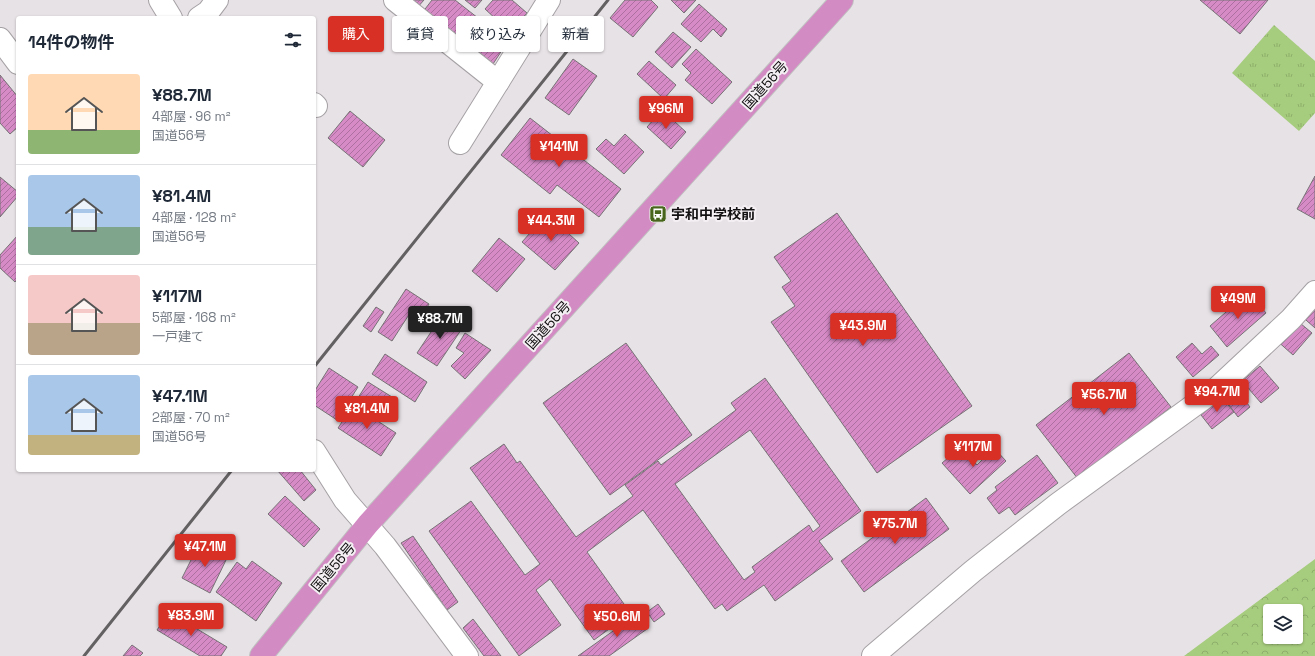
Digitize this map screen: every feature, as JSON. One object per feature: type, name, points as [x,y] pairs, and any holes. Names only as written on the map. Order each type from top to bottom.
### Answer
[{"type":"highway","name":"国道56号","points":[[261,656],[368,524],[842,0]]},
{"type":"street","points":[[160,0],[170,16]]},
{"type":"street","points":[[395,0],[498,82]]},
{"type":"street","points":[[460,143],[550,0]]},
{"type":"street","points":[[0,38],[16,60]]},
{"type":"street","points":[[872,656],[973,571],[1058,504],[1215,390],[1291,319],[1315,292]]},
{"type":"street","points":[[316,454],[345,500],[368,524],[467,656]]},
{"type":"green space","points":[[1274,25],[1315,61],[1315,113],[1299,131],[1232,73]]},
{"type":"green space","points":[[1315,559],[1315,656],[1184,656]]},
{"type":"building","points":[[405,0],[424,0],[416,9]]},
{"type":"building","points":[[432,0],[455,0],[475,16],[456,16],[456,41],[448,34],[448,16],[426,16],[422,13]]},
{"type":"building","points":[[465,0],[482,0],[475,8]]},
{"type":"building","points":[[493,0],[512,0],[527,13],[524,16],[493,16],[485,9]]},
{"type":"building","points":[[625,0],[651,0],[658,7],[633,37],[610,18]]},
{"type":"building","points":[[671,0],[696,0],[684,13]]},
{"type":"building","points":[[1200,0],[1268,0],[1240,34]]},
{"type":"building","points":[[699,4],[727,29],[721,37],[713,29],[701,42],[681,24]]},
{"type":"building","points":[[673,32],[691,47],[672,68],[655,52]]},
{"type":"building","points":[[696,49],[732,82],[712,104],[685,80],[691,73],[682,64]]},
{"type":"building","points":[[475,52],[501,52],[493,64]]},
{"type":"building","points":[[573,59],[597,76],[569,115],[545,98]]},
{"type":"building","points":[[649,61],[676,85],[664,99],[637,74]]},
{"type":"building","points":[[0,75],[16,95],[16,129],[10,134],[0,123]]},
{"type":"building","points":[[662,110],[686,132],[671,149],[647,127]]},
{"type":"building","points":[[350,111],[385,140],[363,167],[328,138]]},
{"type":"building","points":[[530,118],[621,189],[599,217],[557,185],[550,194],[501,155]]},
{"type":"building","points":[[625,134],[644,152],[624,174],[596,149],[606,139],[614,146]]},
{"type":"building","points":[[1315,176],[1315,219],[1297,209]]},
{"type":"building","points":[[0,177],[16,190],[16,198],[0,217]]},
{"type":"building","points":[[837,213],[972,406],[877,473],[771,322],[795,306],[782,287],[791,281],[774,257]]},
{"type":"building","points":[[547,214],[579,243],[555,270],[522,242]]},
{"type":"building","points":[[16,237],[15,282],[0,268],[0,255]]},
{"type":"building","points":[[499,238],[525,259],[497,292],[472,271]]},
{"type":"building","points":[[406,289],[429,304],[420,319],[410,313],[392,341],[378,332]]},
{"type":"building","points":[[1249,292],[1266,313],[1227,347],[1210,326]]},
{"type":"building","points":[[1315,295],[1315,328],[1298,313]]},
{"type":"building","points":[[376,307],[384,312],[371,332],[363,326]]},
{"type":"building","points":[[443,314],[463,327],[437,366],[417,353]]},
{"type":"building","points":[[1294,318],[1312,333],[1293,355],[1275,339]]},
{"type":"building","points":[[465,333],[491,350],[465,379],[451,366],[464,353],[456,348]]},
{"type":"building","points":[[626,343],[692,435],[610,495],[543,403]]},
{"type":"building","points":[[1192,343],[1202,354],[1211,346],[1219,355],[1193,377],[1176,357]]},
{"type":"building","points":[[1129,353],[1171,407],[1078,479],[1036,425]]},
{"type":"building","points":[[385,354],[427,382],[415,402],[372,374]]},
{"type":"building","points":[[1260,366],[1279,388],[1261,403],[1242,381]]},
{"type":"building","points":[[329,368],[358,387],[337,420],[316,406],[316,389]]},
{"type":"building","points":[[765,378],[861,511],[819,541],[833,559],[775,601],[764,585],[727,611],[722,604],[715,609],[643,510],[587,552],[624,604],[620,607],[627,616],[594,640],[550,579],[536,590],[561,625],[519,656],[429,531],[471,501],[525,575],[540,564],[470,468],[504,444],[517,463],[520,461],[576,537],[633,496],[625,485],[658,461],[661,465],[736,410],[731,403]],"holes":[[[750,430],[820,526],[813,532],[809,525],[752,567],[755,572],[744,580],[675,484]]]},
{"type":"building","points":[[368,382],[392,397],[379,416],[356,401]]},
{"type":"building","points":[[1241,395],[1250,407],[1238,417],[1229,405]]},
{"type":"building","points":[[1222,398],[1234,412],[1212,429],[1201,415]]},
{"type":"building","points":[[353,405],[396,433],[381,456],[338,428]]},
{"type":"building","points":[[961,447],[977,465],[994,448],[1006,461],[970,494],[942,463]]},
{"type":"building","points":[[1037,455],[1058,483],[1015,515],[1009,507],[999,514],[987,498],[997,490],[995,487]]},
{"type":"building","points":[[279,472],[302,472],[316,490],[304,501]]},
{"type":"building","points":[[285,496],[320,529],[304,547],[268,514]]},
{"type":"building","points":[[926,498],[949,529],[864,592],[841,561]]},
{"type":"building","points":[[413,536],[458,602],[447,610],[401,543]]},
{"type":"building","points":[[199,544],[227,558],[210,593],[182,578]]},
{"type":"building","points":[[252,561],[282,583],[256,621],[216,592],[237,562],[246,569]]},
{"type":"building","points":[[658,604],[665,614],[654,622],[647,612]]},
{"type":"building","points":[[169,612],[227,647],[221,656],[200,656],[157,630]]},
{"type":"building","points":[[637,614],[647,629],[609,656],[578,656]]},
{"type":"building","points":[[473,619],[501,656],[484,656],[463,628]]},
{"type":"building","points":[[132,645],[143,653],[140,656],[123,656]]},
{"type":"railway","points":[[316,365],[608,0]]},
{"type":"railway","points":[[84,656],[230,472]]},
{"type":"place","name":"宇和中学校前","points":[[658,214]]}]
